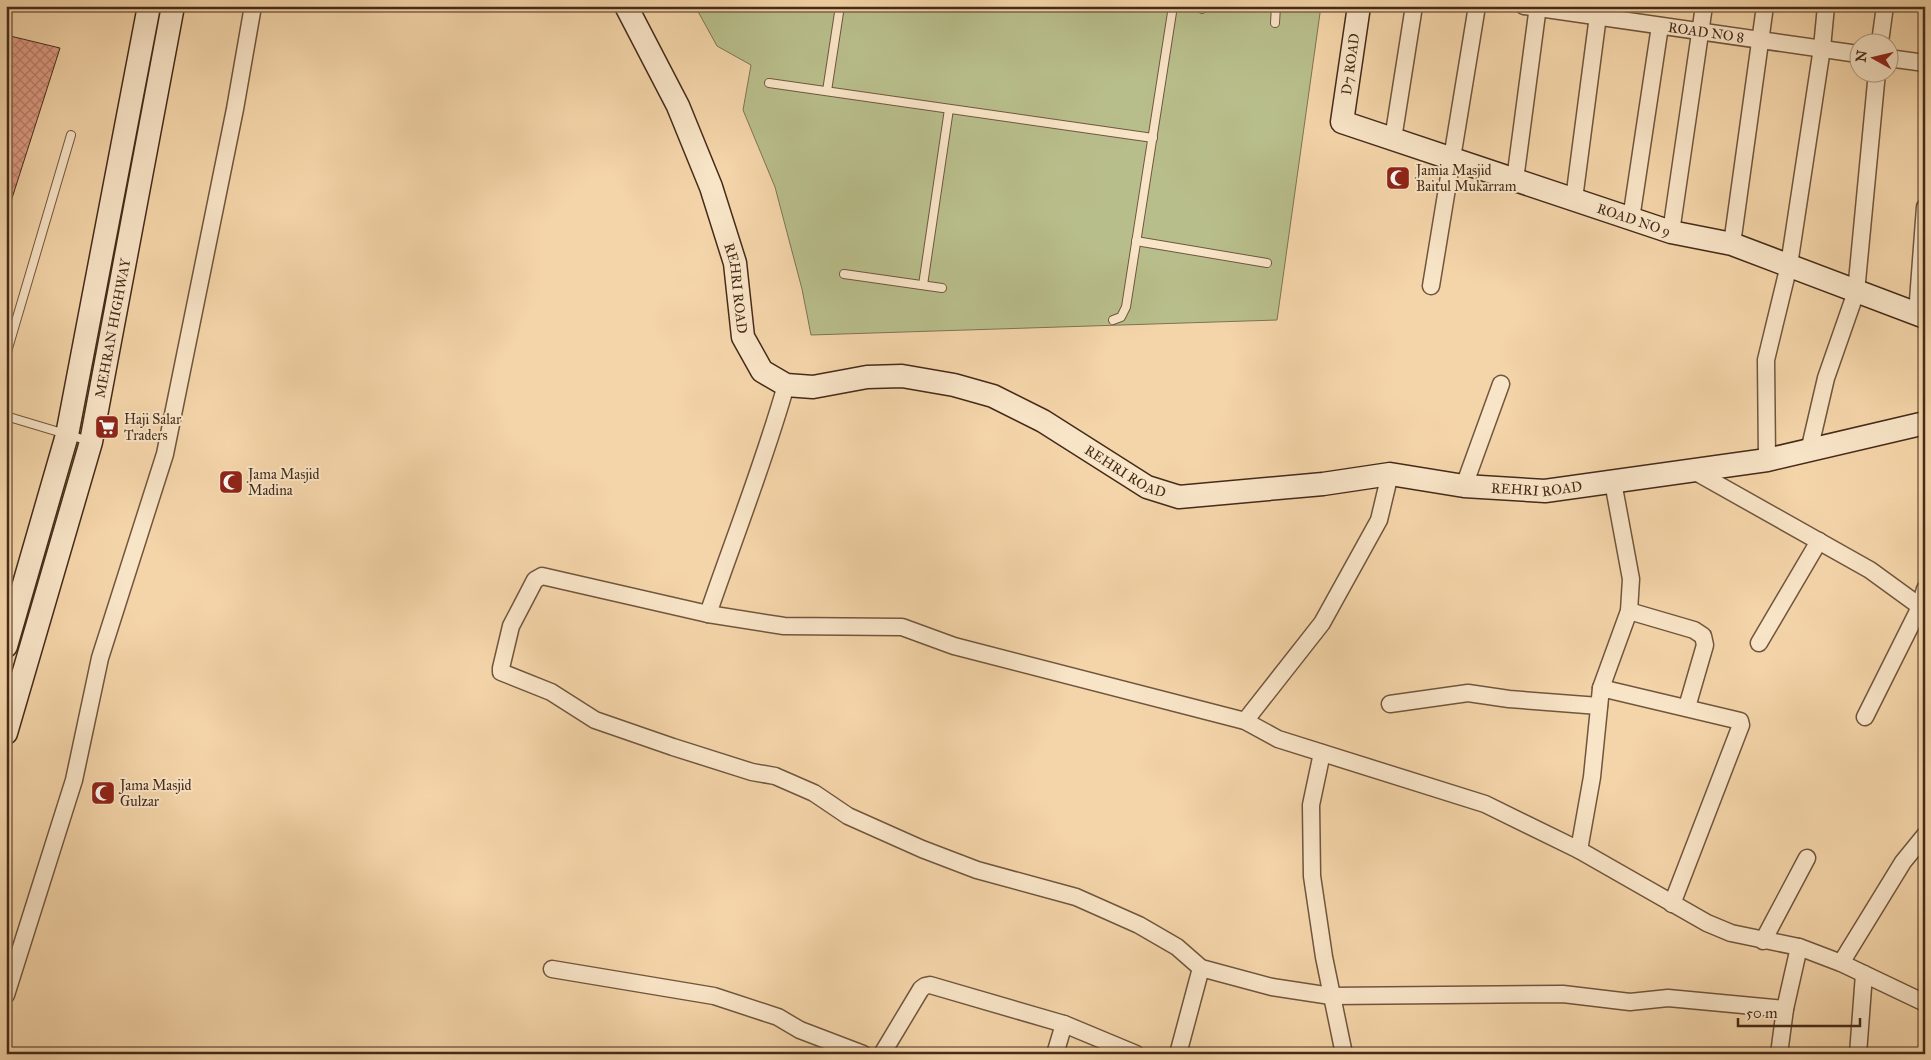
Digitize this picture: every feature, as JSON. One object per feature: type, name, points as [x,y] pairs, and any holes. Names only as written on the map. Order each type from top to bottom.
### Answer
[{"type":"street","points":[[6,646],[66,435],[149,6]]},
{"type":"street","name":"MEHRAN HIGHWAY","points":[[6,733],[91,442],[173,6]]},
{"type":"street","points":[[6,995],[74,780],[100,658],[165,454],[235,109],[253,6]]},
{"type":"street","name":"REHRI ROAD","points":[[626,6],[678,106],[711,186],[735,263],[743,337],[762,371],[786,386],[814,387],[867,377],[902,376],[954,385],[994,396],[1043,421],[1147,486],[1179,497],[1322,484],[1390,474],[1464,486],[1546,491],[1767,460],[1925,423]]},
{"type":"street","name":"D7 ROAD","points":[[1342,122],[1359,6]]},
{"type":"street","points":[[1393,139],[1414,6]]},
{"type":"street","points":[[1431,286],[1477,6]]},
{"type":"street","points":[[1672,232],[1704,6]]},
{"type":"street","points":[[1732,244],[1765,6]]},
{"type":"street","points":[[1767,460],[1766,360],[1789,265],[1822,48],[1826,6]]},
{"type":"street","points":[[1881,32],[1885,6]]},
{"type":"street","points":[[1515,180],[1533,7]]},
{"type":"street","name":"ROAD NO 8","points":[[1533,7],[1598,12],[1660,26],[1848,52]]},
{"type":"street","points":[[1574,199],[1598,12]]},
{"type":"street","points":[[1631,219],[1660,26]]},
{"type":"street","points":[[1898,59],[1925,63]]},
{"type":"street","points":[[1809,451],[1826,378],[1856,292],[1876,82]]},
{"type":"street","name":"ROAD NO 9","points":[[1342,122],[1672,232],[1732,244],[1921,316]]},
{"type":"street","points":[[1921,316],[1925,208]]},
{"type":"street","points":[[1464,486],[1501,384]]},
{"type":"street","points":[[708,614],[772,435],[786,386]]},
{"type":"street","points":[[1694,471],[1870,570],[1922,609]]},
{"type":"street","points":[[1245,721],[1322,623],[1379,520],[1390,474]]},
{"type":"street","points":[[1579,850],[1592,777],[1601,688],[1629,611],[1631,579],[1613,482]]},
{"type":"street","points":[[1759,643],[1819,541]]},
{"type":"street","points":[[1785,1009],[1668,998],[1630,1002],[1563,994],[1331,996],[1272,987],[1201,968],[1176,947],[1139,925],[1076,898],[977,870],[922,849],[848,816],[814,793],[775,776],[752,772],[595,720],[551,692],[503,673],[501,670],[511,626],[535,580],[542,576],[708,614],[784,626],[902,626],[954,646],[1245,721],[1278,739],[1485,804],[1579,850],[1707,923],[1731,933],[1799,947],[1841,963],[1925,1003]]},
{"type":"street","points":[[1865,717],[1922,609],[1925,589]]},
{"type":"street","points":[[1629,611],[1694,630],[1703,636],[1705,645],[1687,708]]},
{"type":"street","points":[[1601,688],[1740,721],[1741,725],[1672,904]]},
{"type":"street","points":[[1390,704],[1468,693],[1509,699],[1599,706]]},
{"type":"street","points":[[1322,753],[1311,805],[1312,876],[1331,996],[1344,1054]]},
{"type":"street","points":[[1841,963],[1903,862],[1925,835]]},
{"type":"street","points":[[1763,941],[1807,858]]},
{"type":"street","points":[[1779,1054],[1785,1009],[1799,947]]},
{"type":"street","points":[[1178,1054],[1201,968]]},
{"type":"street","points":[[552,969],[714,996],[778,1017],[800,1030],[863,1054]]},
{"type":"street","points":[[1858,1054],[1864,974]]},
{"type":"street","points":[[882,1054],[921,989],[930,985],[1064,1024],[1136,1054]]},
{"type":"street","points":[[1055,1054],[1064,1024]]},
{"type":"lane","points":[[827,91],[840,6]]},
{"type":"lane","points":[[1113,320],[1121,317],[1126,307],[1173,6]]},
{"type":"lane","points":[[1275,23],[1276,6]]},
{"type":"lane","points":[[769,82],[1152,138]]},
{"type":"lane","points":[[923,285],[949,108]]},
{"type":"lane","points":[[6,355],[71,135]]},
{"type":"lane","points":[[1136,241],[1267,263]]},
{"type":"lane","points":[[844,274],[942,288]]},
{"type":"lane","points":[[6,414],[9,417],[91,442]]},
{"type":"green space","points":[[695,6],[1321,6],[1277,320],[811,335],[802,289],[775,187],[743,110],[751,65],[717,46]]},
{"type":"building","points":[[6,35],[60,48],[6,217]]},
{"type":"place","name":"Jamia Masjid Baitul Mukarram","points":[[1398,178]]},
{"type":"place","name":"Haji Salar Traders","points":[[107,427]]},
{"type":"place","name":"Jama Masjid Madina","points":[[231,482]]},
{"type":"place","name":"Jama Masjid Gulzar","points":[[103,793]]}]
